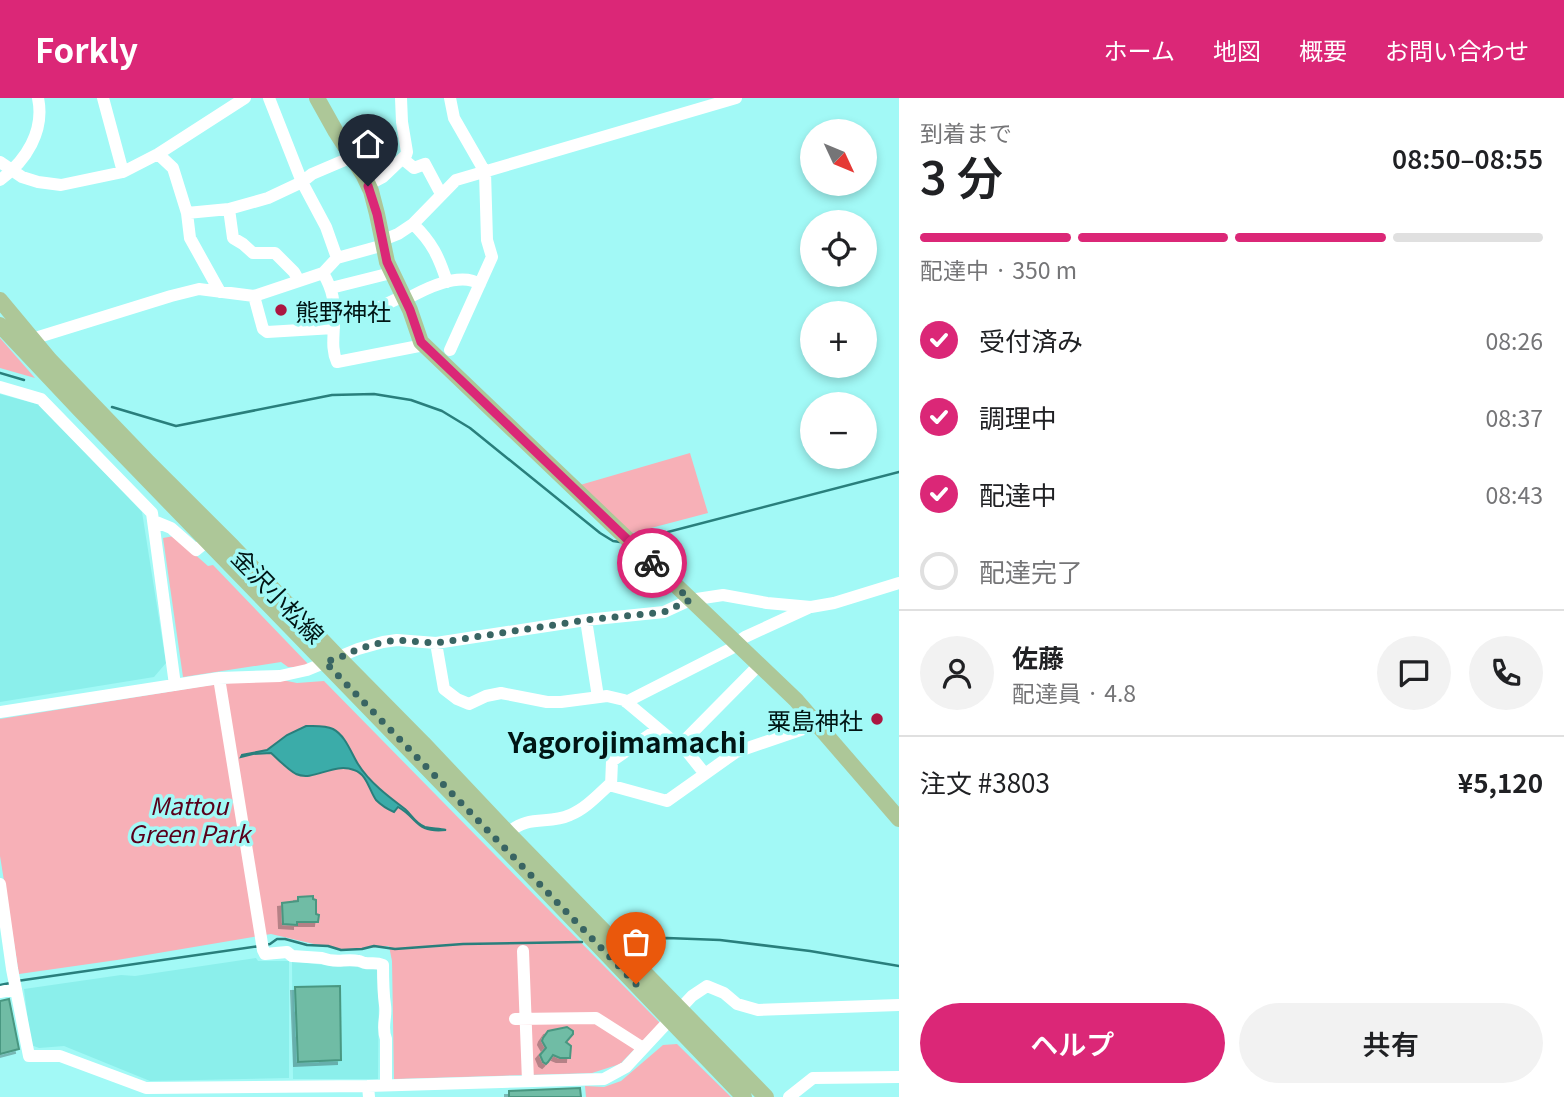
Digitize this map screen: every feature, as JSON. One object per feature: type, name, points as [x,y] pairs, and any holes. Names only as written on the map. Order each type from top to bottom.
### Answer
[{"type":"main road","points":[[317,98],[364,176],[377,214],[387,262],[421,342],[796,700],[899,818]]},
{"type":"main road","name":"金沢小松線","points":[[0,300],[59,370],[249,564],[332,660],[675,1015],[766,1097]]},
{"type":"main road","name":"金沢小松線","points":[[0,325],[207,541],[423,743],[675,1015],[744,1097]]},
{"type":"street","points":[[0,180],[13,170],[28,152],[39,117],[38,98]]},
{"type":"street","points":[[103,98],[123,172]]},
{"type":"street","points":[[0,162],[22,177],[61,186],[123,172],[158,154],[245,98]]},
{"type":"street","points":[[269,98],[302,182],[326,227],[337,258]]},
{"type":"street","points":[[368,186],[383,177],[407,152],[401,98]]},
{"type":"street","points":[[450,98],[454,118],[485,172],[487,240],[492,257],[450,350]]},
{"type":"street","points":[[32,339],[199,289],[254,296],[323,273],[337,258],[383,243],[413,224],[456,180],[736,98]]},
{"type":"street","points":[[158,154],[173,167],[187,213],[190,238],[220,292]]},
{"type":"street","points":[[187,213],[229,209],[268,198],[302,182],[312,174],[352,157]]},
{"type":"street","points":[[403,159],[414,168],[425,164],[441,194]]},
{"type":"street","points":[[229,209],[233,238],[253,253],[275,253],[299,281]]},
{"type":"street","points":[[413,224],[425,235],[438,255],[447,282]]},
{"type":"street","points":[[323,273],[331,288],[335,312],[333,352],[337,362],[424,345]]},
{"type":"street","points":[[331,288],[391,273]]},
{"type":"street","points":[[335,312],[372,311],[447,282],[473,280],[480,284]]},
{"type":"street","points":[[254,296],[263,330],[267,332],[334,328]]},
{"type":"street","points":[[0,387],[41,399],[152,513],[176,685]]},
{"type":"street","points":[[154,521],[171,528],[197,550],[207,541]]},
{"type":"street","points":[[626,702],[746,637],[811,607],[834,603],[899,583]]},
{"type":"street","points":[[0,712],[219,678],[280,676],[307,670],[383,642],[397,640],[436,643],[586,620],[664,612],[690,600],[723,595],[811,607]]},
{"type":"street","points":[[586,620],[598,697]]},
{"type":"street","points":[[436,643],[444,689],[457,699],[469,704],[501,692],[547,702],[607,696],[626,702],[679,746],[759,665]]},
{"type":"street","points":[[219,678],[265,954],[287,953],[292,956],[341,962],[378,962],[383,965],[386,1086]]},
{"type":"street","points":[[508,833],[518,824],[568,816],[592,802],[609,785],[667,801],[736,752],[818,724]]},
{"type":"street","points":[[611,786],[612,761],[659,729]]},
{"type":"street","points":[[681,744],[705,775]]},
{"type":"street","points":[[0,884],[29,1056],[60,1056],[146,1088],[192,1092],[369,1092],[386,1086],[604,1079],[626,1067],[692,996],[707,986],[724,993],[737,1004],[758,1010],[899,1005]]},
{"type":"street","points":[[523,951],[520,1019],[528,1081]]},
{"type":"street","points":[[0,992],[15,983]]},
{"type":"street","points":[[520,1019],[596,1018],[643,1048]]},
{"type":"street","points":[[789,1097],[813,1078],[899,1077]]},
{"type":"shaded area","points":[[0,394],[40,405],[142,512],[166,663],[154,677],[0,702]]},
{"type":"shaded area","points":[[306,726],[327,727],[338,732],[363,771],[380,789],[422,825],[446,830],[428,829],[418,824],[398,807],[394,812],[384,807],[376,800],[362,775],[354,770],[339,768],[303,776],[293,772],[271,753],[241,757],[267,750],[287,735]]},
{"type":"shaded area","points":[[256,958],[258,961],[289,961],[289,1078],[150,1081],[64,1046],[39,1048],[31,1045],[24,989]]},
{"type":"shaded area","points":[[292,961],[332,966],[374,966],[379,972],[378,1079],[293,1079]]},
{"type":"green space","points":[[0,338],[35,378],[0,368]]},
{"type":"green space","points":[[690,453],[708,513],[632,533],[580,485]]},
{"type":"green space","points":[[174,536],[208,566],[213,565],[311,667],[288,667],[281,662],[183,677],[163,538]]},
{"type":"green space","name":"Mattou Green Park","points":[[272,678],[297,683],[324,681],[660,1023],[620,1064],[592,1073],[394,1079],[392,961],[389,946],[346,950],[271,934],[19,974],[0,856],[0,719]]},
{"type":"green space","points":[[677,1044],[731,1097],[586,1097],[585,1086],[604,1087],[621,1081],[663,1045]]},
{"type":"building","points":[[313,896],[316,900],[316,914],[319,915],[318,922],[283,924],[282,903],[298,901],[298,897]]},
{"type":"building","points":[[340,986],[341,1060],[298,1062],[295,987]]},
{"type":"building","points":[[9,999],[19,1049],[0,1054],[0,1001]]},
{"type":"building","points":[[567,1027],[573,1031],[566,1042],[571,1046],[570,1058],[553,1055],[546,1064],[540,1055],[546,1048],[543,1038],[548,1031]]},
{"type":"building","points":[[580,1088],[581,1097],[509,1097],[509,1091]]},
{"type":"waterway","points":[[0,373],[24,380]]},
{"type":"waterway","points":[[112,407],[176,426],[332,395],[374,394],[411,400],[442,411],[470,428],[600,533],[620,542]]},
{"type":"waterway","points":[[637,540],[899,472]]},
{"type":"waterway","points":[[625,941],[667,938],[720,940],[899,966]]},
{"type":"waterway","points":[[266,945],[277,939],[341,950],[374,946],[395,949],[463,944],[582,942]]},
{"type":"waterway","points":[[17,981],[260,946]]},
{"type":"waterway","points":[[0,985],[10,983]]},
{"type":"way so far","points":[[636,984],[325,662],[383,642],[397,640],[436,643],[586,620],[664,612],[690,600],[652,563]]},
{"type":"place","name":"熊野神社","points":[[281,310]]},
{"type":"place","name":"粟島神社","points":[[877,719]]},
{"type":"district","name":"Yagorojimamachi","points":[[627,741]]},
{"type":"route","points":[[368,186],[387,262],[410,310],[421,342],[652,563]]}]
